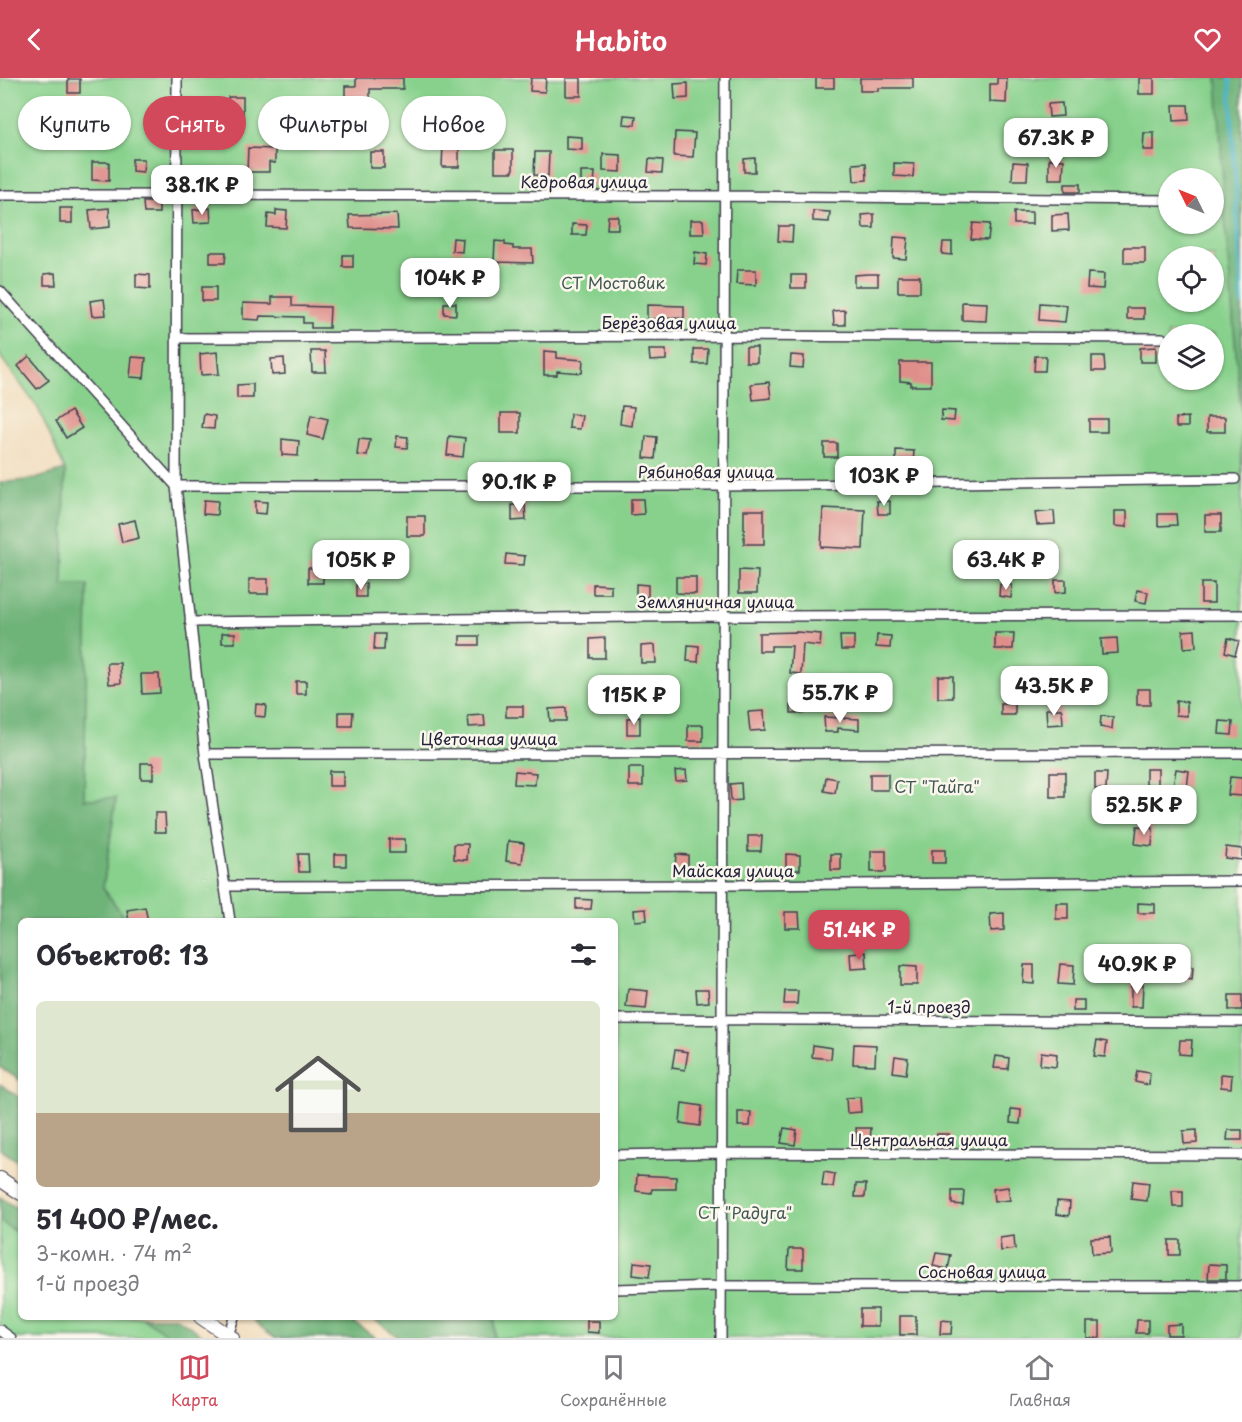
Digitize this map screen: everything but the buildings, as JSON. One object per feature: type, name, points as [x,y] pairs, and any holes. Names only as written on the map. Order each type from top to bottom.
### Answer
[{"type":"main road","points":[[0,1179],[18,1191]]},
{"type":"main road","points":[[205,1320],[230,1337]]},
{"type":"street","points":[[177,78],[176,486],[205,754],[230,918]]},
{"type":"street","points":[[721,1338],[725,78]]},
{"type":"street","name":"Кедровая улица","points":[[0,195],[725,196],[1158,200]]},
{"type":"street","points":[[0,291],[176,486]]},
{"type":"street","name":"Берёзовая улица","points":[[176,338],[724,336],[1158,338]]},
{"type":"street","name":"Рябиновая улица","points":[[176,486],[724,486],[1235,479]]},
{"type":"street","name":"Земляничная улица","points":[[190,622],[723,616],[1242,615]]},
{"type":"street","name":"Цветочная улица","points":[[205,754],[1242,753]]},
{"type":"street","name":"Майская улица","points":[[224,886],[1242,881]]},
{"type":"street","name":"1-й проезд","points":[[618,1019],[1242,1022]]},
{"type":"street","name":"Центральная улица","points":[[618,1155],[1242,1155]]},
{"type":"street","name":"Сосновая улица","points":[[618,1289],[721,1286],[1242,1286]]},
{"type":"street","points":[[230,1337],[233,1320]]},
{"type":"street","points":[[0,1330],[11,1338]]},
{"type":"green space","points":[[0,78],[1242,78],[1242,1338],[494,1338],[495,1320],[618,1320],[618,918],[125,918],[103,888],[116,799],[84,799],[88,585],[63,586],[65,470],[38,408],[0,356]]},
{"type":"green space","points":[[1217,78],[1242,78],[1242,493],[1241,413],[1226,234],[1224,168],[1222,168]]},
{"type":"green space","points":[[65,470],[63,585],[88,585],[84,799],[116,798],[103,888],[125,918],[18,918],[18,1079],[0,1067],[0,483],[35,479]]},
{"type":"green space","points":[[0,1084],[18,1097],[18,1161],[0,1149]]},
{"type":"green space","points":[[0,1197],[18,1209],[18,1233],[0,1221]]},
{"type":"green space","points":[[0,1214],[18,1226],[18,1320],[154,1320],[181,1338],[0,1338]]},
{"type":"green space","points":[[146,1320],[180,1320],[207,1338],[172,1338]]},
{"type":"green space","points":[[254,1320],[350,1320],[376,1338],[276,1338]]},
{"type":"green space","points":[[375,1320],[495,1320],[494,1338],[400,1338]]},
{"type":"waterway","points":[[1230,78],[1242,304]]},
{"type":"park label","name":"СТ Мостовик","points":[[613,282]]},
{"type":"park label","name":"СТ \"Тайга\"","points":[[937,786]]},
{"type":"park label","name":"СТ \"Радуга\"","points":[[745,1212]]}]
